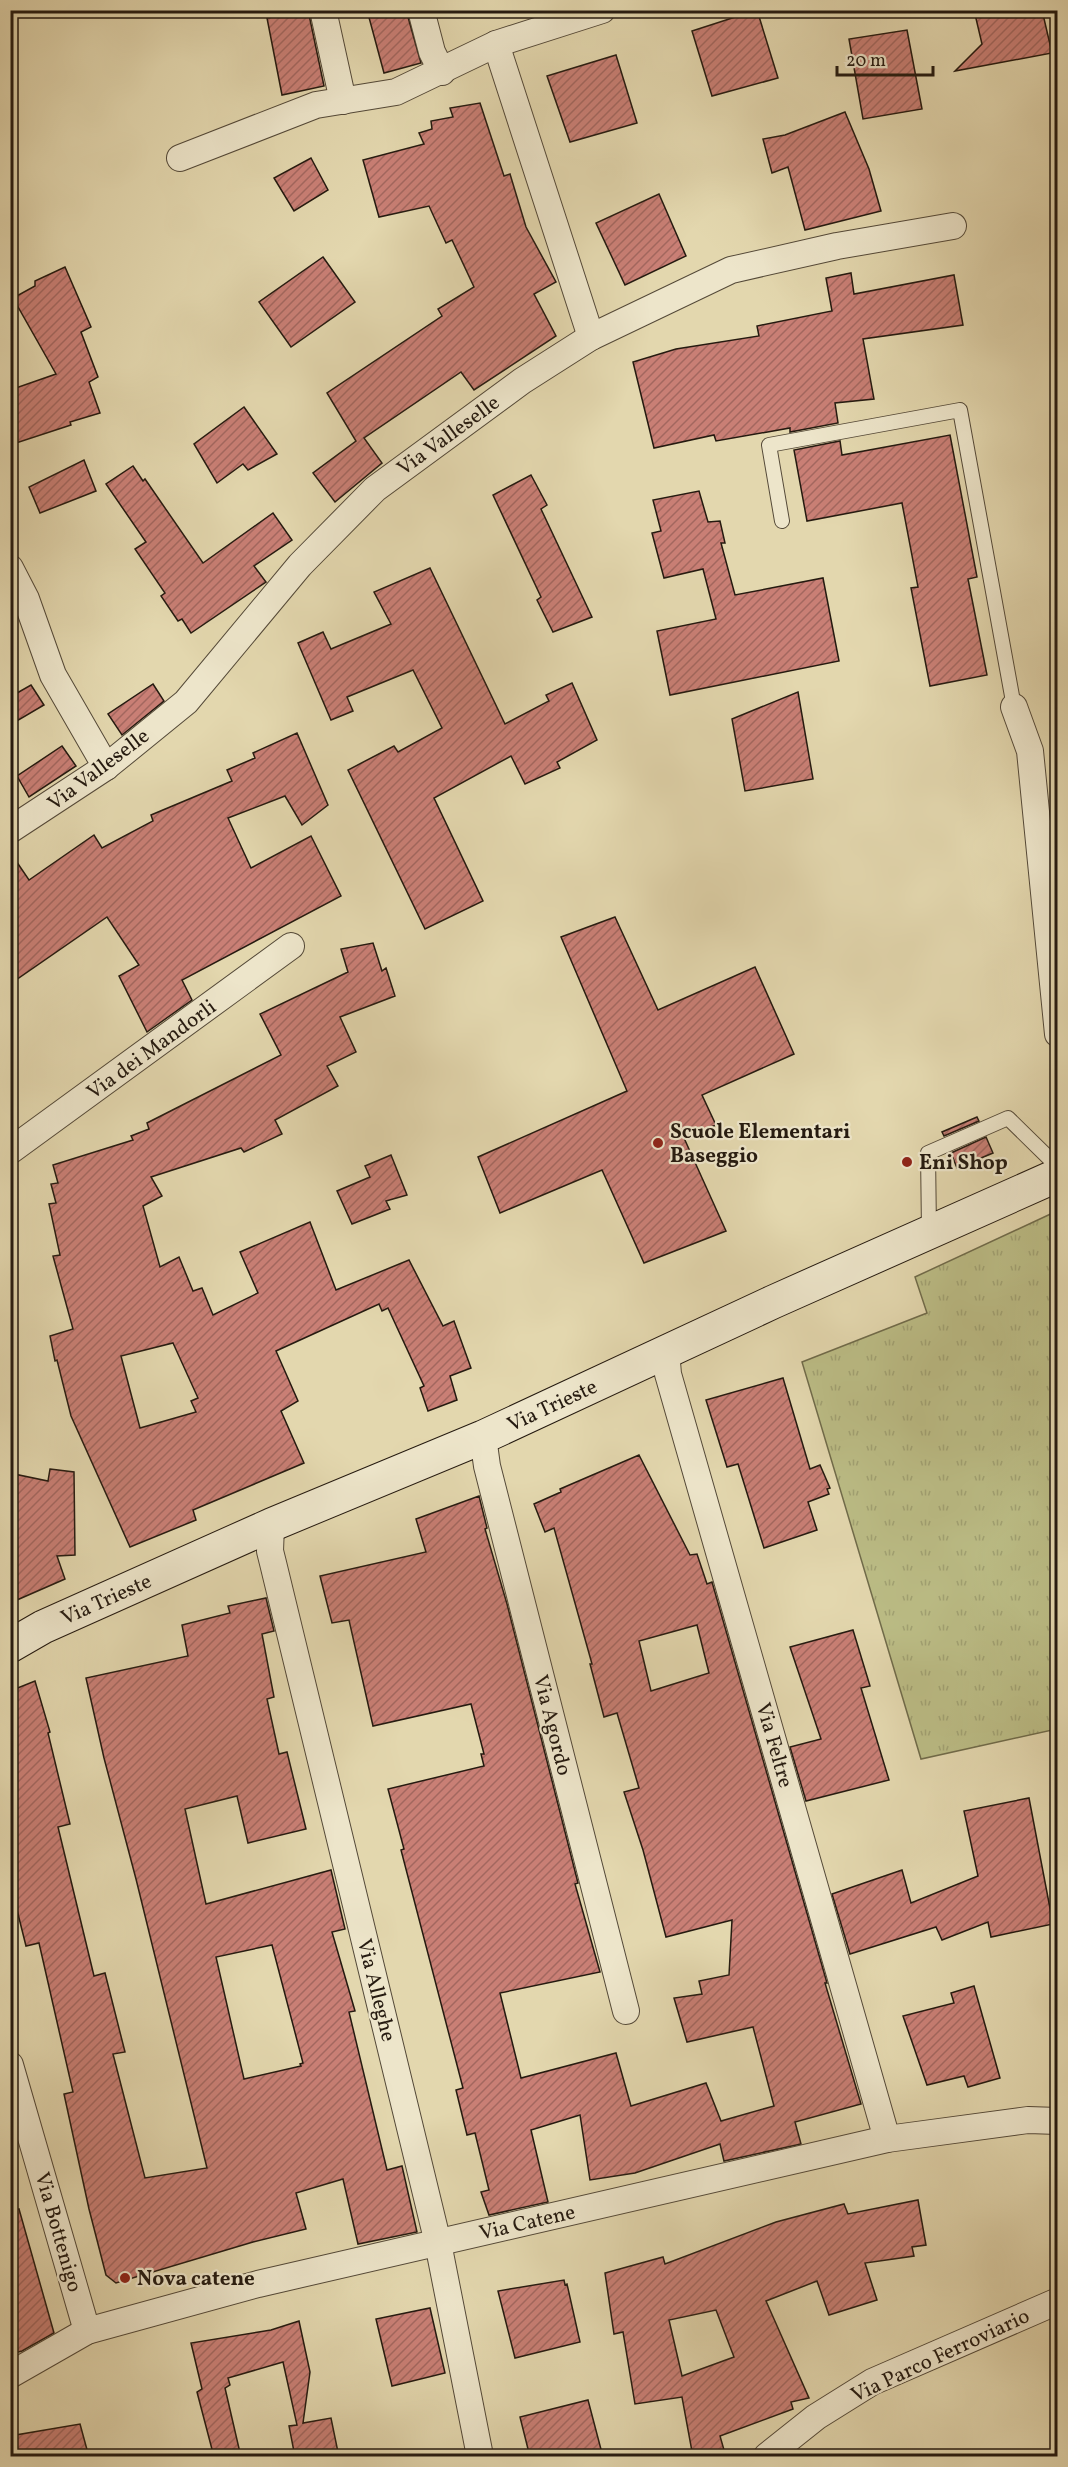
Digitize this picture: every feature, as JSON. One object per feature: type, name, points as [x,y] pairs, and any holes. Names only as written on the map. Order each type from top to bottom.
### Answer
[{"type":"street","points":[[323,10],[343,100]]},
{"type":"street","points":[[421,10],[432,52],[442,72]]},
{"type":"street","points":[[180,158],[316,105],[396,92],[442,72],[546,19],[602,10]]},
{"type":"street","points":[[496,44],[591,338]]},
{"type":"street","name":"Via Valleselle","points":[[10,830],[106,767],[186,702],[300,565],[375,489],[522,381],[591,338],[731,270],[837,246],[953,226]]},
{"type":"street","points":[[10,568],[26,599],[53,675],[106,767]]},
{"type":"street","points":[[1014,707],[1030,751],[1058,1034]]},
{"type":"street","name":"Via dei Mandorli","points":[[10,1151],[291,946]]},
{"type":"street","name":"Via Trieste","points":[[10,1646],[43,1627],[271,1525],[483,1437],[666,1351],[1058,1175]]},
{"type":"street","name":"Via Feltre","points":[[666,1351],[668,1374],[887,2139]]},
{"type":"street","name":"Via Agordo","points":[[483,1437],[487,1466],[626,2011]]},
{"type":"street","name":"Via Alleghe","points":[[271,1525],[270,1551],[438,2243],[480,2457]]},
{"type":"street","name":"Via Trieste","points":[[10,1630],[43,1627]]},
{"type":"street","name":"Via Bottenigo","points":[[10,2065],[87,2331]]},
{"type":"street","name":"Via Catene","points":[[10,2375],[87,2331],[258,2284],[887,2139],[1028,2120],[1058,2121]]},
{"type":"street","name":"Via Parco Ferroviario","points":[[767,2457],[816,2417],[872,2382],[1058,2301]]},
{"type":"lane","points":[[782,521],[770,446],[960,410],[1014,707]]},
{"type":"lane","points":[[929,1233],[928,1153],[1008,1118],[1058,1167]]},
{"type":"green space","points":[[1057,1211],[1057,1729],[921,1759],[802,1362],[927,1313],[915,1277]]},
{"type":"building","points":[[308,10],[324,86],[282,95],[267,18]]},
{"type":"building","points":[[367,10],[406,10],[421,63],[384,73]]},
{"type":"building","points":[[757,10],[778,78],[712,96],[692,31]]},
{"type":"building","points":[[974,10],[1042,10],[1052,53],[955,71],[982,44]]},
{"type":"building","points":[[907,30],[922,109],[863,119],[849,39]]},
{"type":"building","points":[[616,55],[637,123],[570,142],[547,76]]},
{"type":"building","points":[[480,103],[504,176],[510,174],[526,227],[556,282],[534,294],[556,336],[474,390],[461,372],[364,438],[382,463],[335,502],[313,473],[356,441],[327,393],[442,316],[438,309],[474,287],[452,240],[446,243],[429,206],[379,217],[363,160],[424,144],[419,133],[432,129],[431,121],[453,117],[450,108]]},
{"type":"building","points":[[845,112],[869,169],[881,211],[805,230],[788,167],[772,173],[763,139],[785,135]]},
{"type":"building","points":[[311,158],[328,190],[294,211],[274,178]]},
{"type":"building","points":[[659,194],[686,256],[625,285],[596,223]]},
{"type":"building","points":[[323,257],[355,302],[291,347],[259,302]]},
{"type":"building","points":[[65,267],[91,327],[81,332],[98,377],[89,382],[100,413],[10,445],[10,390],[56,374],[13,298],[35,286],[35,281]]},
{"type":"building","points":[[851,273],[854,294],[954,275],[963,325],[863,339],[874,399],[835,403],[838,423],[790,432],[790,428],[716,441],[714,435],[654,448],[633,362],[676,349],[759,336],[757,326],[832,311],[826,278]]},
{"type":"building","points":[[244,407],[277,454],[248,470],[243,464],[217,483],[194,444]]},
{"type":"building","points":[[950,435],[977,577],[968,579],[987,675],[930,686],[911,588],[918,587],[902,503],[807,521],[794,450],[840,441],[842,455]]},
{"type":"building","points":[[84,460],[96,491],[40,513],[29,487]]},
{"type":"building","points":[[133,466],[143,481],[145,479],[203,563],[273,513],[292,540],[254,566],[266,582],[191,633],[182,619],[178,621],[161,596],[165,593],[135,549],[146,542],[106,484]]},
{"type":"building","points":[[531,475],[547,505],[541,509],[592,617],[553,632],[537,600],[541,597],[493,495]]},
{"type":"building","points":[[699,491],[708,522],[720,521],[725,543],[721,543],[735,595],[823,578],[839,661],[670,695],[657,631],[716,619],[703,569],[664,578],[652,533],[661,531],[653,500]]},
{"type":"building","points":[[430,568],[505,724],[549,701],[546,695],[572,683],[597,740],[557,762],[560,768],[525,784],[511,756],[434,798],[483,901],[425,929],[348,770],[394,746],[398,752],[442,728],[413,670],[347,697],[353,711],[331,720],[298,643],[323,632],[331,649],[391,624],[374,592]]},
{"type":"building","points":[[153,684],[164,701],[122,735],[108,714]]},
{"type":"building","points":[[31,685],[44,705],[10,725],[10,697]]},
{"type":"building","points":[[798,692],[813,779],[745,791],[732,719]]},
{"type":"building","points":[[297,733],[328,805],[302,825],[285,796],[228,818],[251,868],[311,836],[341,896],[182,980],[192,1000],[147,1032],[119,976],[139,965],[107,917],[10,984],[10,852],[29,880],[94,835],[102,848],[153,821],[151,815],[232,781],[227,770],[255,758],[253,753]]},
{"type":"building","points":[[62,746],[76,766],[29,797],[17,776]]},
{"type":"building","points":[[615,917],[658,1010],[755,967],[794,1054],[702,1095],[716,1125],[684,1138],[726,1231],[644,1263],[602,1170],[500,1213],[478,1157],[627,1091],[561,937]]},
{"type":"building","points":[[373,943],[382,971],[386,968],[395,996],[340,1017],[356,1052],[327,1066],[338,1086],[275,1120],[282,1134],[244,1152],[241,1148],[151,1177],[162,1196],[143,1206],[160,1267],[179,1257],[193,1291],[202,1288],[213,1315],[258,1293],[240,1252],[310,1222],[336,1290],[409,1260],[443,1326],[454,1321],[471,1368],[450,1376],[457,1400],[428,1411],[420,1388],[424,1386],[388,1308],[382,1311],[379,1304],[276,1351],[298,1401],[281,1411],[304,1463],[193,1510],[196,1520],[130,1547],[71,1416],[57,1360],[55,1361],[50,1336],[73,1329],[53,1256],[60,1255],[49,1204],[56,1203],[51,1184],[58,1183],[53,1165],[133,1140],[131,1136],[149,1129],[147,1123],[281,1055],[260,1014],[348,972],[341,949]],"holes":[[[173,1343],[198,1398],[191,1401],[196,1412],[140,1428],[121,1356]]]},
{"type":"building","points":[[977,1117],[979,1121],[944,1136],[942,1132]]},
{"type":"building","points":[[986,1137],[993,1153],[957,1168],[951,1153]]},
{"type":"building","points":[[391,1155],[407,1195],[386,1201],[390,1209],[352,1224],[337,1191],[370,1177],[365,1166]]},
{"type":"building","points":[[783,1378],[810,1469],[820,1465],[830,1488],[827,1489],[829,1494],[808,1502],[817,1530],[764,1548],[738,1464],[727,1467],[706,1400]]},
{"type":"building","points":[[639,1455],[690,1555],[697,1554],[707,1584],[712,1582],[861,2104],[795,2122],[801,2144],[724,2161],[720,2144],[635,2173],[590,2180],[580,2115],[531,2130],[548,2202],[489,2215],[481,2192],[489,2190],[475,2133],[467,2135],[456,2090],[463,2088],[401,1850],[404,1849],[388,1789],[484,1766],[481,1754],[484,1754],[471,1704],[373,1726],[349,1620],[332,1623],[320,1576],[426,1552],[416,1519],[479,1496],[487,1528],[485,1529],[507,1604],[578,1883],[575,1884],[600,1972],[500,1993],[521,2078],[616,2053],[631,2106],[706,2083],[721,2121],[774,2106],[753,2027],[687,2042],[674,1998],[702,1994],[699,1981],[729,1975],[732,1920],[666,1937],[643,1850],[624,1792],[639,1788],[617,1713],[604,1717],[590,1664],[592,1664],[554,1528],[545,1532],[534,1504],[561,1492],[560,1489]],"holes":[[[697,1625],[709,1673],[651,1691],[639,1641]]]},
{"type":"building","points":[[50,1469],[74,1472],[75,1555],[57,1556],[65,1579],[10,1603],[10,1499],[14,1474],[48,1481]]},
{"type":"building","points":[[266,1598],[274,1631],[262,1634],[274,1697],[267,1699],[279,1754],[287,1752],[306,1829],[248,1843],[237,1796],[185,1809],[206,1904],[331,1870],[345,1929],[332,1932],[355,2011],[349,2012],[387,2170],[402,2166],[417,2232],[358,2244],[343,2179],[296,2193],[306,2229],[253,2242],[116,2283],[106,2275],[89,2209],[64,2094],[73,2092],[39,1943],[26,1946],[10,1882],[10,1691],[35,1681],[50,1732],[48,1733],[70,1824],[58,1827],[94,1976],[105,1973],[125,2052],[113,2054],[145,2178],[207,2168],[86,1678],[188,1656],[182,1625],[230,1613],[228,1606]],"holes":[[[272,1945],[303,2063],[300,2064],[301,2066],[244,2079],[216,1957]]]},
{"type":"building","points":[[853,1630],[870,1686],[861,1688],[889,1780],[806,1801],[790,1747],[821,1739],[790,1647]]},
{"type":"building","points":[[1029,1798],[1053,1924],[991,1937],[988,1922],[942,1940],[936,1927],[850,1954],[832,1894],[902,1870],[911,1903],[978,1876],[964,1811]]},
{"type":"building","points":[[974,1986],[1000,2078],[968,2087],[964,2076],[927,2085],[903,2016],[954,2003],[951,1993]]},
{"type":"building","points":[[918,2200],[926,2245],[912,2247],[914,2256],[865,2263],[877,2300],[829,2315],[817,2281],[766,2301],[809,2398],[791,2402],[793,2409],[720,2436],[726,2457],[693,2457],[682,2397],[635,2404],[623,2332],[614,2334],[605,2273],[663,2257],[665,2264],[776,2222],[844,2204],[848,2214]],"holes":[[[716,2310],[734,2357],[682,2376],[669,2320]]]},
{"type":"building","points":[[19,2209],[54,2333],[22,2351],[10,2354],[10,2211]]},
{"type":"building","points":[[564,2280],[565,2285],[567,2284],[580,2342],[515,2358],[498,2291]]},
{"type":"building","points":[[430,2308],[445,2373],[392,2386],[376,2319]]},
{"type":"building","points":[[299,2321],[310,2372],[303,2423],[331,2418],[339,2457],[295,2457],[289,2426],[297,2425],[283,2362],[228,2378],[230,2385],[225,2388],[241,2457],[214,2457],[197,2392],[202,2389],[191,2343],[271,2330]]},
{"type":"building","points":[[588,2400],[603,2457],[530,2457],[520,2417]]},
{"type":"building","points":[[80,2424],[89,2457],[10,2457],[10,2436]]},
{"type":"place","name":"Scuole Elementari Baseggio","points":[[658,1143]]},
{"type":"place","name":"Eni Shop","points":[[907,1162]]},
{"type":"place","name":"Nova catene","points":[[125,2278]]}]
